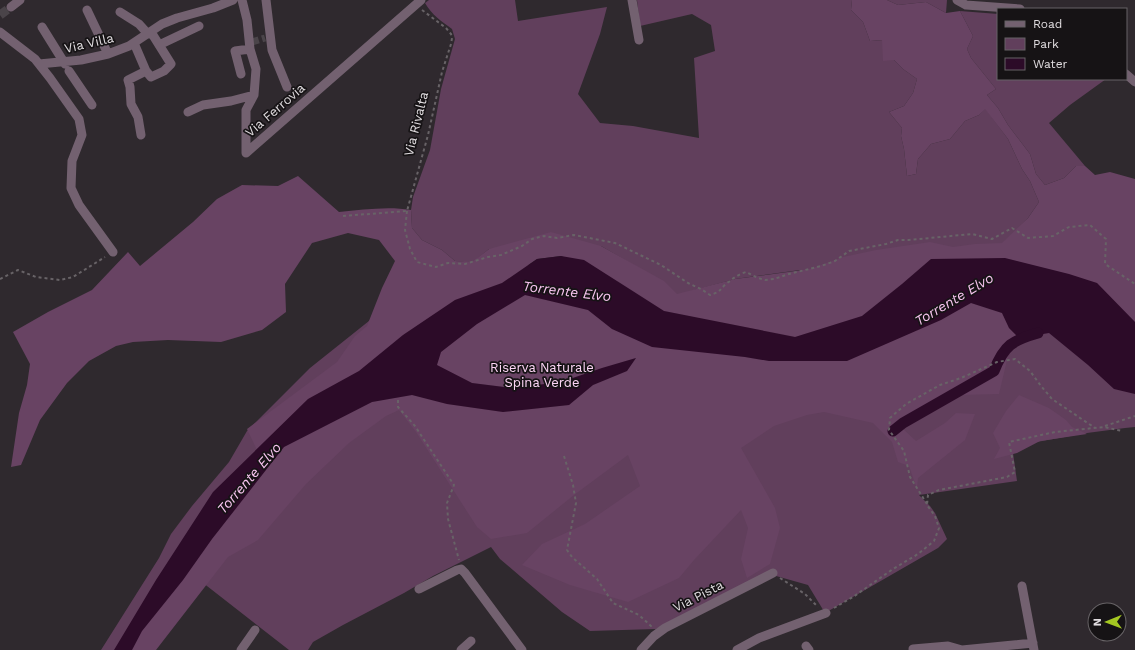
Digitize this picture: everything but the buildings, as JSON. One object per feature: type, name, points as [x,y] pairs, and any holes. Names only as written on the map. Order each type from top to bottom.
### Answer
[{"type":"street","points":[[11,7],[20,0]]},
{"type":"street","name":"Via Villa","points":[[39,64],[66,66],[108,54],[129,46],[162,24],[212,4],[233,0]]},
{"type":"street","name":"Via Ferrovia","points":[[242,0],[247,20],[250,49],[256,69],[254,95],[246,110],[246,153],[415,2]]},
{"type":"street","points":[[266,0],[272,50],[287,86]]},
{"type":"street","points":[[632,0],[639,40]]},
{"type":"street","points":[[957,0],[966,5],[1006,8]]},
{"type":"street","points":[[87,10],[108,54]]},
{"type":"street","points":[[120,12],[139,24],[149,33],[159,45],[171,64],[164,71],[151,77],[146,71],[134,43]]},
{"type":"street","points":[[159,45],[199,26]]},
{"type":"street","points":[[42,27],[92,105]]},
{"type":"street","points":[[0,32],[35,59],[79,119],[82,135],[72,161],[71,188],[79,205],[113,252]]},
{"type":"street","points":[[241,74],[236,52],[250,49]]},
{"type":"street","points":[[141,135],[138,117],[131,104],[128,80],[146,71]]},
{"type":"street","points":[[1127,75],[1135,82]]},
{"type":"street","points":[[188,112],[203,105],[231,101],[254,95]]},
{"type":"street","points":[[419,589],[461,569],[522,650]]},
{"type":"street","name":"Via Pista","points":[[641,650],[659,632],[677,621],[773,573]]},
{"type":"street","points":[[913,649],[948,646],[962,650],[1033,647],[1022,586]]},
{"type":"street","points":[[737,650],[759,638],[826,613]]},
{"type":"street","points":[[241,650],[255,630]]},
{"type":"street","points":[[461,650],[471,641]]},
{"type":"path","name":"Via Rivalta","points":[[415,2],[446,28],[451,34],[452,38],[407,211],[405,230],[410,248],[417,262],[436,267],[448,263],[465,264],[488,257],[501,255],[522,246],[532,239],[544,236],[557,238],[574,235],[615,243],[661,265],[688,283],[710,295],[718,293],[725,284],[741,273],[746,272],[765,280],[774,279],[821,266],[835,261],[850,252],[898,240],[972,234],[992,239],[1012,228],[1028,238],[1053,236],[1069,227],[1090,225],[1106,239],[1105,264],[1135,284]]},
{"type":"path","points":[[343,216],[407,211]]},
{"type":"path","points":[[0,278],[18,270],[36,277],[60,280],[73,277],[113,252]]},
{"type":"path","points":[[773,573],[806,594],[826,613],[918,554],[934,541],[939,528],[935,516],[910,477],[904,451],[889,430],[890,418],[906,404],[940,385],[998,362],[1015,359],[1030,371],[1052,399],[1095,428]]},
{"type":"path","points":[[398,400],[398,407],[415,426],[454,485],[447,503],[448,519],[461,569]]},
{"type":"path","points":[[927,505],[928,495],[939,490],[1007,477],[1014,472],[1009,442],[1054,432],[1104,427],[1135,416]]},
{"type":"path","points":[[1104,427],[1122,431]]},
{"type":"path","points":[[564,456],[573,484],[576,503],[567,550],[572,557],[597,579],[613,603],[639,615],[659,632]]},
{"type":"green space","name":"Riserva Naturale Spina Verde","points":[[429,0],[515,0],[518,21],[607,7],[600,34],[578,94],[600,123],[633,126],[699,138],[694,58],[715,51],[711,25],[692,14],[640,26],[637,0],[852,0],[851,10],[863,22],[870,41],[883,40],[894,60],[903,69],[917,79],[913,93],[904,106],[889,112],[902,128],[901,136],[907,176],[916,174],[918,159],[931,144],[950,139],[965,121],[979,115],[985,108],[1008,139],[1039,202],[1028,218],[1015,232],[1135,205],[1135,427],[1087,433],[1031,443],[1013,453],[1017,481],[919,495],[935,513],[947,539],[938,548],[825,613],[808,585],[769,574],[656,629],[590,631],[562,612],[500,559],[491,547],[433,576],[343,625],[313,642],[308,650],[289,650],[198,579],[151,650],[101,650],[159,558],[171,534],[192,506],[229,462],[247,431],[310,368],[384,309],[464,262],[455,261],[442,250],[422,240],[412,228],[411,210],[413,197],[430,150],[441,89],[455,39],[452,29],[440,20],[425,3]],"holes":[[[601,246],[665,283],[478,258],[489,249]],[[800,271],[691,291],[735,279]]]},
{"type":"green space","points":[[852,0],[887,0],[898,5],[926,2],[946,13],[960,11],[973,36],[967,49],[971,58],[996,89],[987,95],[998,108],[1008,125],[1030,154],[1036,174],[1045,185],[1064,178],[1076,166],[1085,166],[1095,175],[1110,172],[1135,179],[1135,322],[1097,283],[931,259],[862,316],[796,337],[664,311],[619,282],[561,256],[537,259],[502,283],[455,300],[403,335],[359,371],[308,399],[257,450],[247,429],[337,362],[355,336],[367,326],[382,288],[395,261],[379,240],[348,233],[312,243],[285,284],[286,312],[262,330],[221,342],[168,340],[133,342],[116,346],[89,361],[67,383],[40,420],[21,465],[11,467],[19,413],[27,385],[30,364],[13,332],[48,312],[92,290],[128,252],[140,266],[193,222],[217,199],[242,185],[278,186],[298,176],[339,212],[384,208],[411,210],[412,228],[422,240],[442,250],[455,261],[472,262],[489,249],[551,232],[601,246],[664,281],[677,294],[735,279],[810,269],[843,257],[876,250],[930,242],[953,247],[975,244],[1002,243],[1028,218],[1039,202],[1008,139],[985,109],[979,115],[965,121],[950,139],[931,144],[918,159],[916,174],[907,176],[901,136],[902,128],[889,112],[904,106],[913,93],[917,79],[903,69],[894,60],[883,61],[882,40],[870,41],[863,22],[851,10]]},
{"type":"green space","points":[[887,0],[947,0],[946,13],[926,2],[898,5]]},
{"type":"green space","points":[[960,11],[997,14],[997,80],[1105,80],[1070,105],[1049,123],[1085,166],[1076,166],[1064,178],[1045,185],[1036,174],[1030,154],[1008,125],[998,108],[987,95],[996,89],[971,58],[967,49],[973,36]]},
{"type":"green space","name":"Riserva Naturale Spina Verde","points":[[525,295],[588,310],[612,329],[769,361],[795,360],[971,303],[1002,313],[1009,328],[1019,338],[1008,356],[999,394],[961,395],[928,411],[902,428],[916,441],[945,423],[956,413],[975,414],[965,440],[918,478],[917,489],[909,466],[898,462],[892,442],[873,423],[824,412],[807,415],[774,426],[741,448],[775,508],[780,528],[770,564],[747,578],[741,559],[748,528],[741,510],[679,578],[628,602],[570,585],[522,565],[542,544],[585,524],[640,486],[628,455],[574,495],[527,533],[491,539],[477,527],[416,432],[399,410],[386,416],[349,443],[306,484],[258,540],[228,557],[156,650],[132,650],[142,631],[183,580],[212,539],[284,447],[372,402],[412,395],[447,404],[503,412],[569,405],[593,385],[627,371],[636,358],[561,382],[512,388],[472,383],[436,365],[441,352],[477,324]]},
{"type":"green space","points":[[1019,395],[1049,408],[1066,420],[1072,427],[1087,434],[1040,441],[1017,453],[994,459],[1000,448],[993,433],[1006,411]]},
{"type":"water","name":"Torrente Elvo","points":[[561,256],[584,260],[664,311],[795,337],[862,316],[931,259],[1005,258],[1069,274],[1097,283],[1135,322],[1135,394],[1114,389],[1088,365],[1049,333],[1019,338],[1009,328],[1002,313],[971,303],[941,320],[847,361],[769,361],[652,347],[612,329],[588,310],[525,295],[477,324],[441,352],[437,365],[472,383],[512,388],[561,382],[636,358],[627,371],[593,385],[569,405],[503,412],[447,404],[412,395],[372,402],[284,447],[212,539],[183,580],[142,631],[132,650],[114,650],[156,580],[213,492],[308,399],[359,371],[403,335],[455,300],[502,283],[537,259]]},
{"type":"waterway","points":[[893,431],[903,423],[994,371],[1002,355],[1010,345],[1022,338],[1038,333]]},
{"type":"tunnel","points":[[0,15],[11,7]]},
{"type":"tunnel","points":[[252,42],[265,38]]}]
